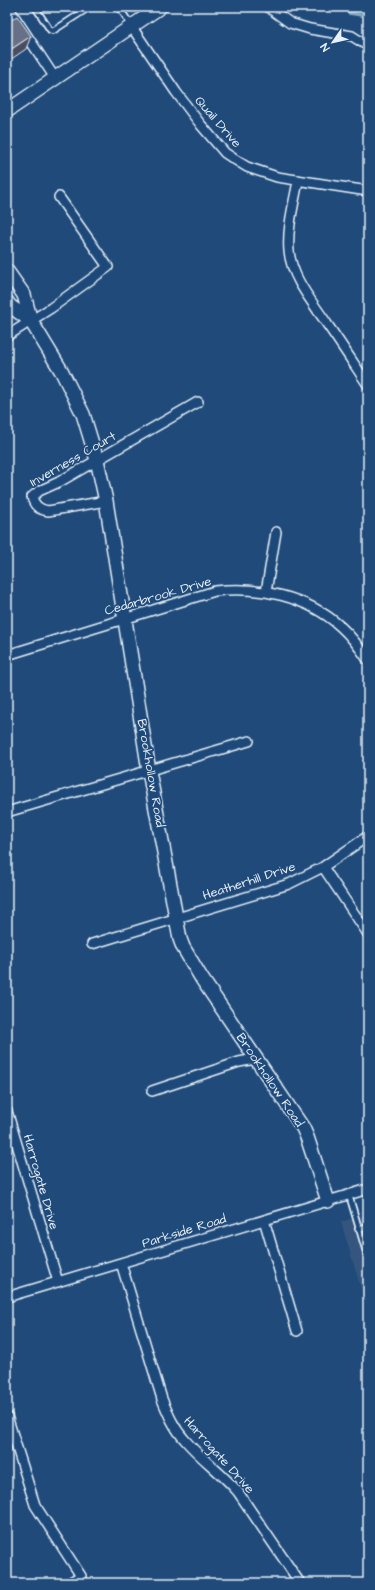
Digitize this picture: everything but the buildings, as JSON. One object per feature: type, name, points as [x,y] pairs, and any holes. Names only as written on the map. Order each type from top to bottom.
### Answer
[{"type":"street","points":[[8,7],[55,78]]},
{"type":"street","points":[[7,110],[160,7]]},
{"type":"street","points":[[268,7],[282,19],[297,26],[352,36],[368,46]]},
{"type":"street","name":"Quail Drive","points":[[132,26],[176,92],[225,153],[246,167],[261,173],[298,181],[368,191]]},
{"type":"street","points":[[298,181],[291,219],[289,242],[295,273],[368,385]]},
{"type":"street","points":[[7,336],[108,267],[59,197]]},
{"type":"street","name":"Brookhollow Road","points":[[7,271],[24,296],[31,321],[73,393],[83,414],[97,460],[106,501],[149,771],[176,918],[183,948],[202,979],[308,1137],[328,1201]]},
{"type":"street","name":"Brookhollow Road","points":[[7,302],[10,306],[31,321]]},
{"type":"street","name":"Inverness Court","points":[[106,501],[48,511],[41,510],[33,501],[32,497],[38,491],[59,482],[198,402]]},
{"type":"street","points":[[266,592],[276,532]]},
{"type":"street","name":"Cedarbrook Drive","points":[[7,655],[215,591],[248,589],[266,592],[300,602],[320,611],[341,627],[368,660]]},
{"type":"street","points":[[7,812],[249,741]]},
{"type":"street","name":"Heatherhill Drive","points":[[92,944],[289,884],[323,867],[368,836]]},
{"type":"street","points":[[323,867],[368,934]]},
{"type":"street","points":[[152,1091],[255,1058]]},
{"type":"street","name":"Harrogate Drive","points":[[7,1111],[58,1282]]},
{"type":"street","name":"Parkside Road","points":[[7,1297],[368,1189]]},
{"type":"street","points":[[264,1220],[296,1331]]},
{"type":"street","name":"Harrogate Drive","points":[[121,1263],[162,1400],[171,1420],[184,1440],[228,1480],[238,1492],[300,1583]]},
{"type":"street","points":[[7,1416],[35,1505],[81,1576],[70,1583]]},
{"type":"lane","points":[[35,7],[50,30],[53,31],[90,7]]},
{"type":"lane","points":[[119,7],[132,26]]},
{"type":"lane","points":[[348,1195],[368,1259]]},
{"type":"lane","points":[[358,1229],[368,1226]]},
{"type":"shaded area","points":[[368,1214],[368,1312],[341,1222]]},
{"type":"waterway","points":[[344,7],[349,13],[368,16]]}]
